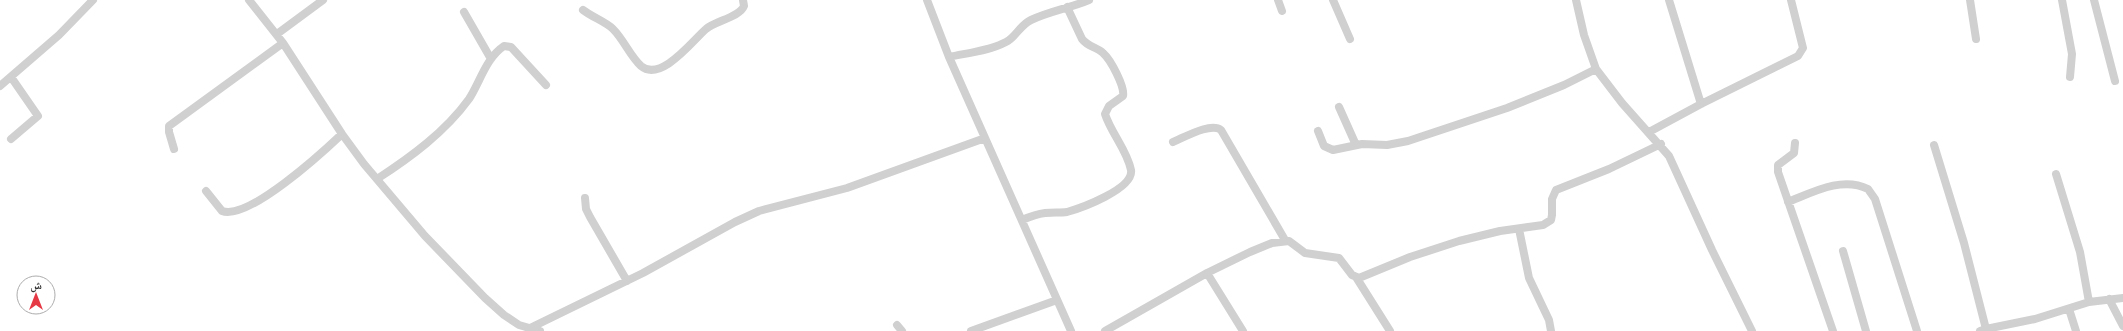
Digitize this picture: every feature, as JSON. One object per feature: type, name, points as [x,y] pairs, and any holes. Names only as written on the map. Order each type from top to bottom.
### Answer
[{"type":"street","points":[[0,86],[59,35],[93,0]]},
{"type":"street","points":[[248,0],[283,42],[342,134],[377,179],[425,236],[485,298],[504,315],[519,325],[540,331]]},
{"type":"street","points":[[277,34],[323,0]]},
{"type":"street","points":[[582,10],[594,19],[610,26],[638,63],[643,67],[652,69],[678,58],[706,28],[740,12],[744,6],[743,0]]},
{"type":"street","points":[[927,0],[949,57],[1071,331]]},
{"type":"street","points":[[949,57],[1006,42],[1026,23],[1053,10],[1089,0]]},
{"type":"street","points":[[1278,0],[1282,11]]},
{"type":"street","points":[[1333,0],[1350,39]]},
{"type":"street","points":[[1576,0],[1584,35],[1596,69],[1622,103],[1661,144],[1669,156],[1712,250],[1752,331]]},
{"type":"street","points":[[1669,0],[1701,104]]},
{"type":"street","points":[[1649,132],[1701,104],[1798,56],[1802,52],[1802,41],[1791,0]]},
{"type":"street","points":[[1970,0],[1976,39]]},
{"type":"street","points":[[2062,0],[2072,54],[2070,77]]},
{"type":"street","points":[[2094,0],[2115,81]]},
{"type":"street","points":[[1022,220],[1039,214],[1068,212],[1089,204],[1107,196],[1126,183],[1130,177],[1131,172],[1127,160],[1105,114],[1109,106],[1123,96],[1122,84],[1107,56],[1086,44],[1082,39],[1067,7]]},
{"type":"street","points":[[464,12],[491,59]]},
{"type":"street","points":[[174,149],[169,132],[169,126],[283,42]]},
{"type":"street","points":[[377,179],[418,151],[460,110],[469,99],[491,59],[504,46],[511,48],[546,85]]},
{"type":"street","points":[[1318,131],[1327,149],[1340,149],[1356,145],[1387,145],[1408,141],[1514,106],[1596,69]]},
{"type":"street","points":[[11,77],[38,116],[11,139]]},
{"type":"street","points":[[1339,107],[1356,145]]},
{"type":"street","points":[[1173,142],[1210,127],[1217,127],[1221,130],[1285,240]]},
{"type":"street","points":[[206,191],[222,211],[231,212],[266,197],[315,160],[342,134]]},
{"type":"street","points":[[530,328],[680,254],[735,222],[759,211],[847,188],[985,138]]},
{"type":"street","points":[[1795,143],[1794,153],[1778,165],[1777,168],[1834,331]]},
{"type":"street","points":[[1356,277],[1363,277],[1410,257],[1459,241],[1500,231],[1543,225],[1550,220],[1552,215],[1552,199],[1556,190],[1609,169],[1661,144]]},
{"type":"street","points":[[1934,145],[1964,243],[1983,330],[2069,309],[2089,302],[2123,298]]},
{"type":"street","points":[[2056,174],[2080,252],[2089,302]]},
{"type":"street","points":[[1788,202],[1832,186],[1851,184],[1868,188],[1873,193],[1880,213],[1917,331]]},
{"type":"street","points":[[585,198],[586,209],[590,217],[627,281]]},
{"type":"street","points":[[1519,229],[1529,278],[1548,320],[1551,331]]},
{"type":"street","points":[[1105,331],[1207,273],[1250,252],[1285,240],[1290,241],[1305,253],[1339,258],[1356,277],[1390,331]]},
{"type":"street","points":[[1842,251],[1866,331]]},
{"type":"street","points":[[1207,273],[1243,331]]},
{"type":"street","points":[[971,331],[1057,300]]},
{"type":"street","points":[[2109,300],[2123,326]]},
{"type":"street","points":[[2069,309],[2076,331]]}]
